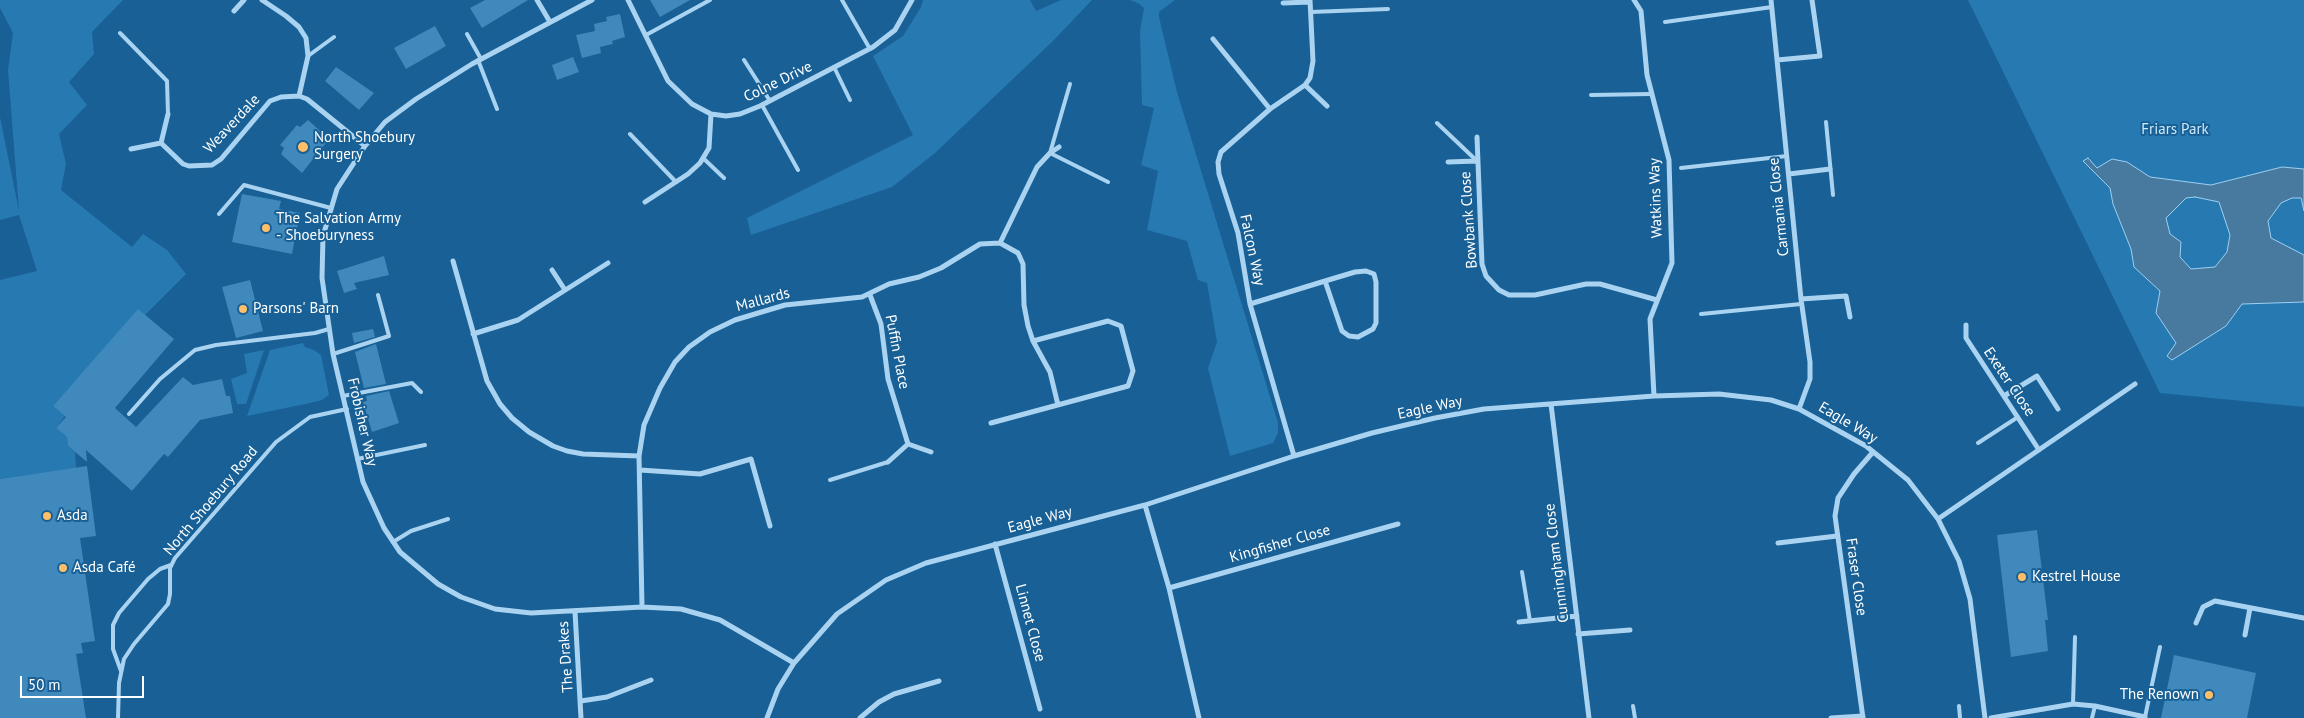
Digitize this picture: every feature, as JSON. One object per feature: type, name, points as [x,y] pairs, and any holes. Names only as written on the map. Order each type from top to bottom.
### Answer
[{"type":"street","points":[[234,11],[244,0]]},
{"type":"street","points":[[262,0],[299,27],[306,38],[308,56],[299,96],[307,99],[365,146]]},
{"type":"street","points":[[537,0],[550,22]]},
{"type":"street","name":"Frobisher Way","points":[[592,0],[480,60],[400,110],[385,122],[365,146],[337,189],[323,236],[322,278],[333,354],[357,459],[373,507],[400,552],[438,584],[485,607],[531,613],[642,607],[682,609],[720,620],[794,663]]},
{"type":"street","points":[[628,0],[668,80],[692,104],[711,114],[709,148],[703,158],[688,174],[645,202]]},
{"type":"street","name":"Colne Drive","points":[[711,114],[740,114],[770,101],[870,49],[895,30],[912,0]]},
{"type":"street","name":"Watkins Way","points":[[1634,0],[1641,11],[1651,94],[1663,131],[1669,160],[1672,263],[1650,319],[1654,396]]},
{"type":"street","name":"Carmania Close","points":[[1771,0],[1801,302],[1810,362],[1810,379],[1798,409]]},
{"type":"street","points":[[1777,60],[1820,56],[1812,0]]},
{"type":"street","points":[[1283,2],[1310,1],[1313,61],[1310,78],[1305,85],[1327,106]]},
{"type":"street","points":[[1214,39],[1270,109]]},
{"type":"street","name":"Falcon Way","points":[[1294,456],[1250,304],[1238,233],[1218,174],[1218,162],[1222,152],[1270,109],[1305,85]]},
{"type":"street","name":"Weaverdale","points":[[161,143],[183,164],[189,166],[212,165],[220,159],[270,101],[280,97],[299,96]]},
{"type":"street","points":[[131,149],[161,143],[168,114]]},
{"type":"street","name":"Bowbank Close","points":[[1476,137],[1482,264],[1486,276],[1499,290],[1509,295],[1535,295],[1586,284],[1600,284],[1657,300]]},
{"type":"street","points":[[1058,405],[1050,372],[1033,341],[1024,306],[1023,264],[1018,253],[1000,242],[1037,167],[1050,153],[1059,147]]},
{"type":"street","name":"Bowbank Close","points":[[1448,162],[1477,161]]},
{"type":"street","points":[[1788,174],[1830,169]]},
{"type":"street","name":"Mallards","points":[[642,607],[639,456],[644,425],[660,388],[675,362],[689,347],[710,332],[742,317],[785,305],[846,300],[870,294],[889,284],[919,278],[941,268],[980,244],[1000,242]]},
{"type":"street","points":[[453,260],[492,393],[512,418],[553,446],[583,454],[639,456]]},
{"type":"street","points":[[474,334],[518,320],[608,264]]},
{"type":"street","points":[[552,270],[565,290]]},
{"type":"street","points":[[1250,304],[1325,281],[1355,272],[1366,271],[1374,274],[1376,282],[1377,314],[1373,330],[1358,337],[1349,336],[1342,331],[1325,281]]},
{"type":"street","name":"Puffin Place","points":[[870,294],[881,324],[888,379],[908,444]]},
{"type":"street","points":[[1801,302],[1846,296],[1850,317]]},
{"type":"street","points":[[991,423],[1128,386],[1134,371],[1121,326],[1108,321],[1033,341]]},
{"type":"street","name":"Exeter Close","points":[[1966,326],[1966,338],[2040,450]]},
{"type":"street","points":[[2004,396],[2037,376],[2058,409]]},
{"type":"street","points":[[1938,519],[2135,384]]},
{"type":"street","name":"Eagle Way","points":[[767,718],[778,688],[794,663],[832,618],[869,590],[926,563],[1145,505],[1294,456],[1372,433],[1435,418],[1484,409],[1654,396],[1719,394],[1771,400],[1798,409],[1834,427],[1873,452],[1908,480],[1938,519],[1959,561],[1970,599],[1985,718]]},
{"type":"street","name":"Cunningham Close","points":[[1551,404],[1589,718]]},
{"type":"street","points":[[888,462],[908,444],[931,452]]},
{"type":"street","name":"Fraser Close","points":[[1863,717],[1835,516],[1838,498],[1854,474],[1873,452]]},
{"type":"street","points":[[640,470],[700,474],[751,458],[770,526]]},
{"type":"street","points":[[1145,505],[1169,588],[1199,718]]},
{"type":"street","name":"Kingfisher Close","points":[[1169,588],[1398,524]]},
{"type":"street","points":[[1778,543],[1837,536]]},
{"type":"street","name":"Linnet Close","points":[[995,544],[1040,709]]},
{"type":"street","points":[[2196,623],[2203,607],[2215,601],[2304,618]]},
{"type":"street","points":[[2245,635],[2250,608]]},
{"type":"street","name":"The Drakes","points":[[576,612],[581,718]]},
{"type":"street","points":[[1519,622],[1576,616]]},
{"type":"street","points":[[1578,634],[1630,630]]},
{"type":"street","name":"The Drakes","points":[[581,701],[607,697],[651,680]]},
{"type":"street","points":[[860,718],[879,702],[894,694],[939,681]]},
{"type":"street","points":[[1991,718],[2073,704],[2095,706],[2127,716],[2146,717]]},
{"type":"street","points":[[1831,718],[1863,717]]},
{"type":"lane","points":[[646,35],[710,0]]},
{"type":"lane","points":[[842,0],[870,49]]},
{"type":"lane","points":[[1665,22],[1772,7]]},
{"type":"lane","points":[[1310,12],[1388,9]]},
{"type":"lane","points":[[120,33],[167,81],[168,114]]},
{"type":"lane","points":[[467,34],[480,60],[498,109]]},
{"type":"lane","points":[[308,56],[334,37]]},
{"type":"lane","points":[[744,60],[770,101]]},
{"type":"lane","points":[[834,67],[850,100]]},
{"type":"lane","points":[[1070,84],[1050,153],[1108,182]]},
{"type":"lane","points":[[1591,95],[1651,94]]},
{"type":"lane","points":[[762,105],[798,170]]},
{"type":"lane","points":[[1826,122],[1833,195]]},
{"type":"lane","name":"Bowbank Close","points":[[1437,123],[1477,161]]},
{"type":"lane","points":[[630,134],[676,182]]},
{"type":"lane","points":[[1681,168],[1787,156]]},
{"type":"lane","points":[[703,158],[724,178]]},
{"type":"lane","points":[[219,214],[244,185],[331,208]]},
{"type":"lane","points":[[333,354],[389,336],[378,295]]},
{"type":"lane","points":[[1700,314],[1801,302]]},
{"type":"lane","points":[[129,414],[160,379],[195,350],[216,345],[315,333],[329,329]]},
{"type":"lane","points":[[343,396],[412,384],[421,392]]},
{"type":"lane","name":"North Shoebury Road","points":[[121,671],[124,660],[134,644],[168,604],[171,564],[206,520],[276,442],[310,417],[346,409]]},
{"type":"lane","points":[[1978,443],[2018,417]]},
{"type":"lane","points":[[357,459],[425,445]]},
{"type":"lane","points":[[830,480],[888,462]]},
{"type":"lane","points":[[393,542],[411,531],[448,518]]},
{"type":"lane","points":[[118,718],[121,671],[112,649],[113,624],[119,613],[148,579],[160,569],[171,564]]},
{"type":"lane","points":[[1522,572],[1530,621]]},
{"type":"lane","points":[[2073,704],[2075,637]]},
{"type":"lane","points":[[2146,717],[2160,646]]},
{"type":"lane","points":[[1633,706],[1635,718]]},
{"type":"lane","points":[[1959,706],[1960,718]]},
{"type":"lane","points":[[2092,718],[2095,706]]},
{"type":"green space","points":[[0,0],[123,0],[92,32],[94,54],[69,82],[87,105],[59,134],[66,164],[61,190],[132,247],[143,234],[167,250],[186,274],[145,315],[138,310],[53,406],[65,416],[56,428],[67,437],[68,446],[75,452],[76,468],[0,479],[0,280],[37,271],[19,215],[0,220],[0,117],[19,211],[8,70],[13,33],[0,8]]},
{"type":"green space","points":[[923,0],[1030,0],[1036,11],[1061,0],[1092,0],[1053,41],[935,153],[892,187],[751,235],[747,218],[913,135],[873,56],[903,36],[921,7]]},
{"type":"green space","points":[[1130,0],[1175,0],[1159,12],[1159,17],[1177,92],[1278,423],[1278,433],[1273,443],[1230,456],[1208,368],[1217,342],[1207,283],[1198,280],[1187,241],[1147,230],[1158,171],[1141,165],[1154,108],[1142,105],[1140,31],[1144,8]]},
{"type":"green space","name":"Friars Park","points":[[1968,0],[2304,0],[2304,407],[2160,393]]},
{"type":"green space","points":[[303,343],[305,347],[321,355],[329,395],[322,400],[247,416],[270,350]]},
{"type":"green space","points":[[264,350],[246,404],[237,404],[231,379],[247,373],[244,354]]},
{"type":"shaded area","points":[[2088,158],[2097,168],[2112,159],[2127,162],[2150,177],[2211,185],[2282,167],[2304,169],[2304,211],[2301,198],[2292,198],[2281,203],[2268,221],[2271,238],[2304,255],[2304,302],[2242,304],[2226,326],[2172,360],[2167,356],[2176,343],[2156,313],[2160,291],[2134,267],[2131,249],[2113,204],[2110,188],[2083,161]],"holes":[[[2195,197],[2219,202],[2230,235],[2227,252],[2215,267],[2191,269],[2180,257],[2181,242],[2170,234],[2166,218],[2186,198]]]},
{"type":"building","points":[[485,0],[528,0],[482,28],[470,8]]},
{"type":"building","points":[[650,0],[690,0],[660,17]]},
{"type":"building","points":[[620,14],[625,37],[612,41],[613,44],[600,47],[601,53],[582,58],[576,35],[595,31],[594,24],[607,21],[606,17]]},
{"type":"building","points":[[435,26],[446,46],[406,69],[394,48]]},
{"type":"building","points":[[573,57],[579,72],[557,80],[552,65]]},
{"type":"building","points":[[336,67],[374,93],[359,110],[325,81]]},
{"type":"building","name":"North Shoebury Surgery","points":[[308,120],[329,139],[302,173],[281,154],[284,148],[280,145],[297,125],[300,127]]},
{"type":"building","name":"The Salvation Army - Shoeburyness","points":[[242,194],[281,201],[279,209],[300,213],[292,254],[232,242]]},
{"type":"building","points":[[384,256],[389,275],[354,283],[357,289],[344,293],[337,271]]},
{"type":"building","name":"Parsons' Barn","points":[[250,280],[263,331],[236,338],[222,287]]},
{"type":"building","points":[[138,309],[174,339],[115,408],[136,427],[183,377],[193,385],[222,379],[226,396],[230,396],[233,413],[200,420],[168,457],[164,454],[132,491],[86,450],[87,462],[68,446],[67,437],[56,428],[66,417],[53,406]]},
{"type":"building","points":[[373,329],[375,337],[354,343],[352,333]]},
{"type":"building","points":[[376,344],[386,384],[364,388],[355,352]]},
{"type":"building","points":[[389,391],[399,423],[372,432],[363,402],[367,401],[366,396]]},
{"type":"building","name":"Asda","points":[[87,466],[96,536],[80,538],[95,641],[81,643],[83,653],[76,654],[86,718],[0,718],[0,479]]},
{"type":"building","name":"Kestrel House","points":[[2037,530],[2048,620],[2045,620],[2048,651],[2011,657],[1997,535]]},
{"type":"building","name":"The Renown","points":[[2174,655],[2256,673],[2247,718],[2161,718]]},
{"type":"place","name":"North Shoebury Surgery","points":[[303,147]]},
{"type":"place","name":"The Salvation Army - Shoeburyness","points":[[266,228]]},
{"type":"place","name":"Parsons' Barn","points":[[243,309]]},
{"type":"place","name":"Asda","points":[[47,516]]},
{"type":"place","name":"Asda Café","points":[[63,568]]},
{"type":"place","name":"Kestrel House","points":[[2022,577]]},
{"type":"place","name":"The Renown","points":[[2209,695]]}]
